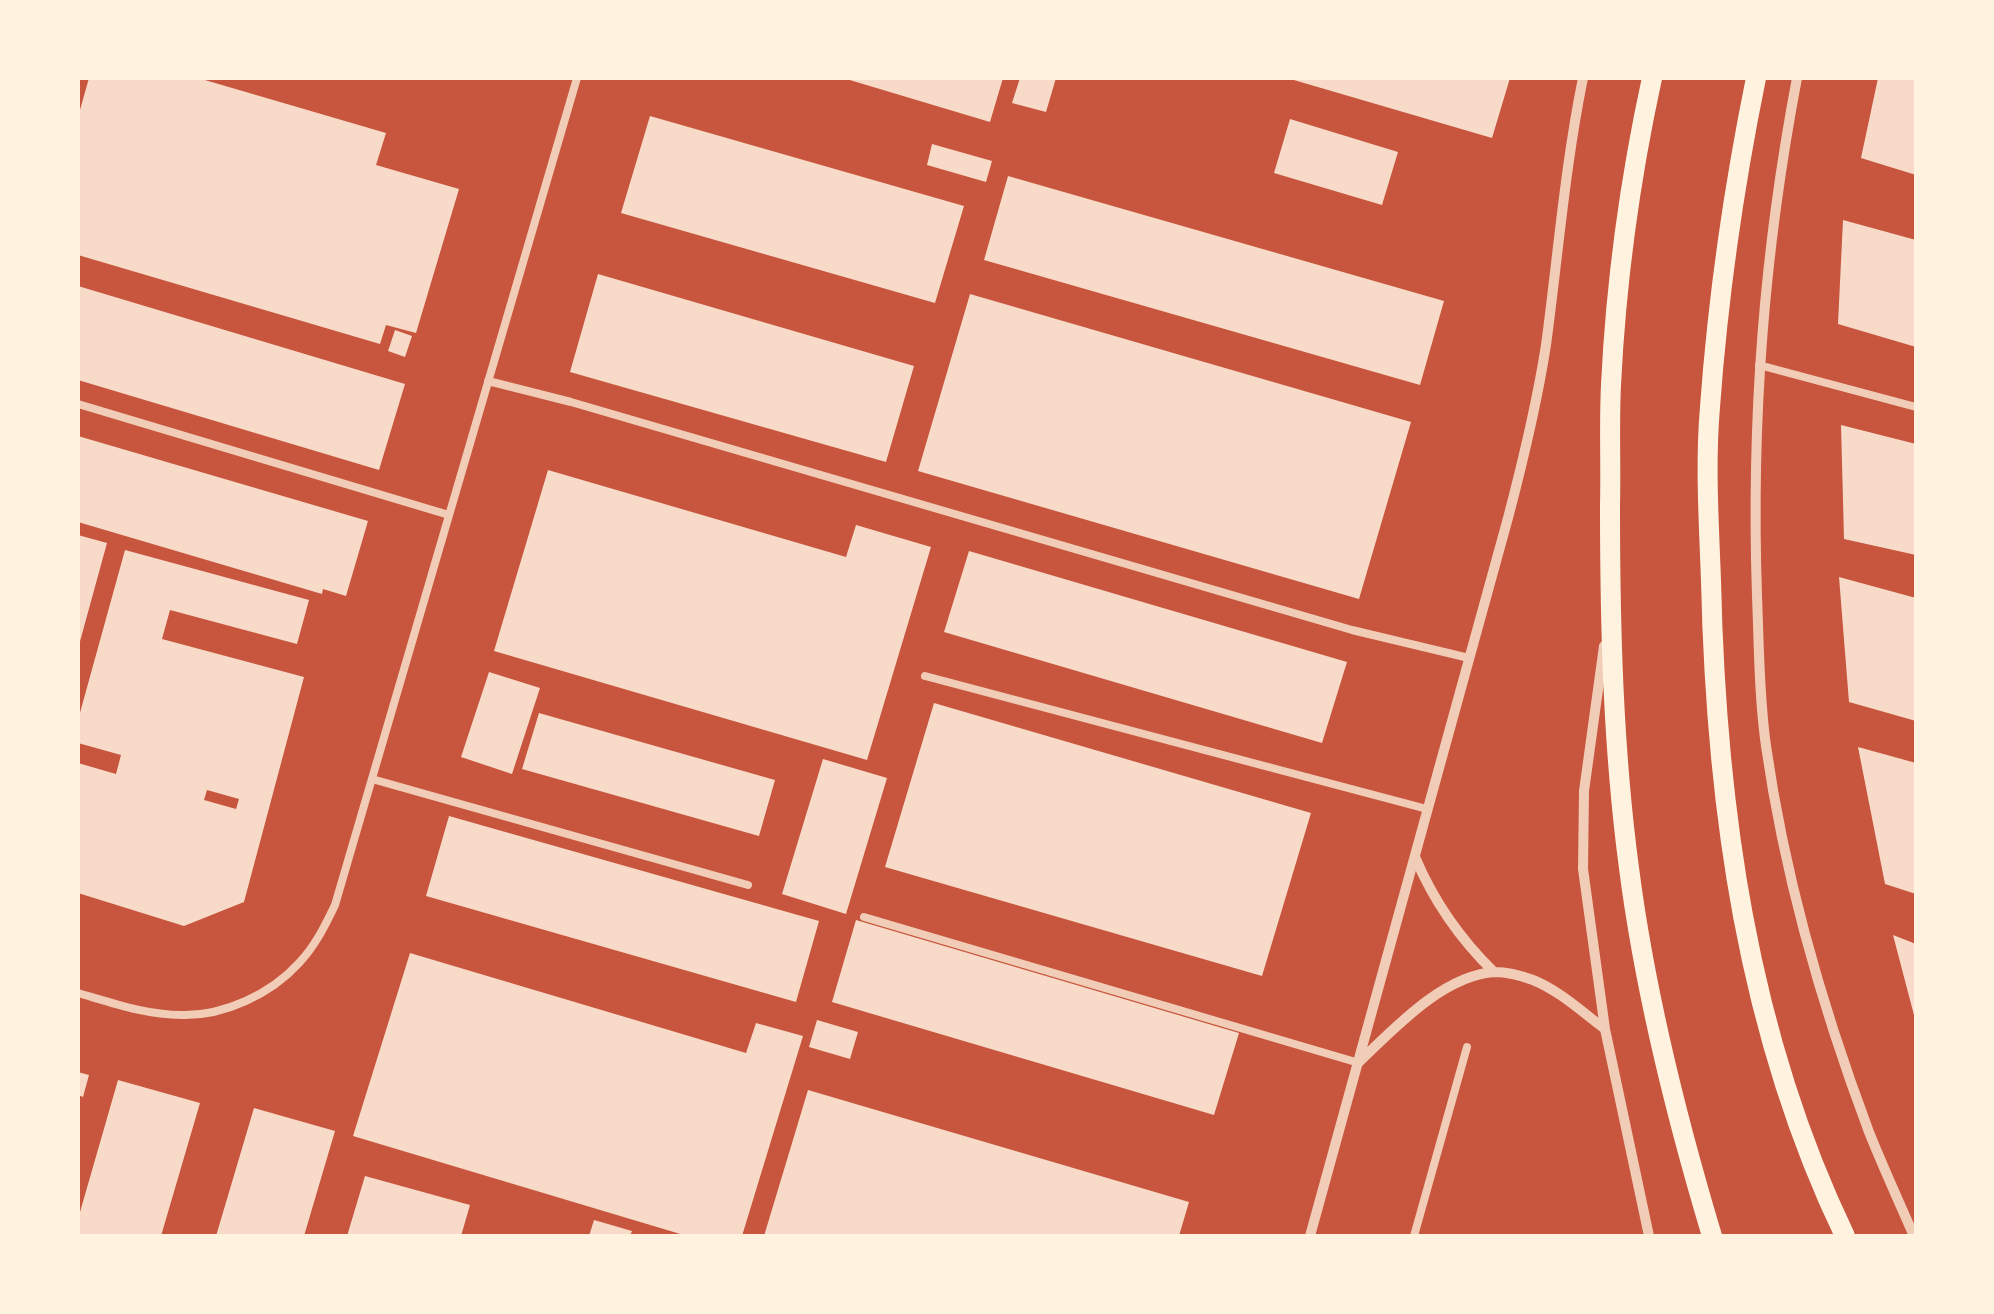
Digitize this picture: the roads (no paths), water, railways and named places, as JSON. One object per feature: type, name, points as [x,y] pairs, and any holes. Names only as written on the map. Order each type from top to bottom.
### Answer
[{"type":"main road","points":[[1652,78],[1627,212],[1611,386],[1610,600],[1616,735],[1629,868],[1651,1002],[1681,1133],[1712,1236]]},
{"type":"main road","points":[[1756,78],[1733,209],[1709,411],[1711,597],[1718,716],[1739,900],[1757,983],[1801,1129],[1845,1236]]},
{"type":"street","points":[[1310,1236],[1530,434],[1545,348],[1572,130],[1583,78]]},
{"type":"street","points":[[1797,78],[1777,189],[1756,412],[1755,523],[1765,742],[1796,902],[1818,982],[1871,1136],[1914,1236]]},
{"type":"street","points":[[1610,600],[1582,830],[1605,1029],[1649,1236]]},
{"type":"street","points":[[1414,856],[1447,919],[1494,972]]},
{"type":"street","points":[[1358,1063],[1422,1004],[1444,990],[1494,972],[1536,981],[1605,1029]]},
{"type":"lane","points":[[78,993],[136,1010],[184,1016],[228,1008],[268,989],[298,964],[322,933],[335,905],[577,78]]},
{"type":"lane","points":[[1760,365],[1916,407]]},
{"type":"lane","points":[[488,381],[1352,630],[1469,658]]},
{"type":"lane","points":[[78,404],[449,514]]},
{"type":"lane","points":[[925,676],[1428,808]]},
{"type":"lane","points":[[372,780],[748,885]]},
{"type":"lane","points":[[864,917],[1358,1063]]},
{"type":"lane","points":[[1414,1236],[1467,1047]]}]
